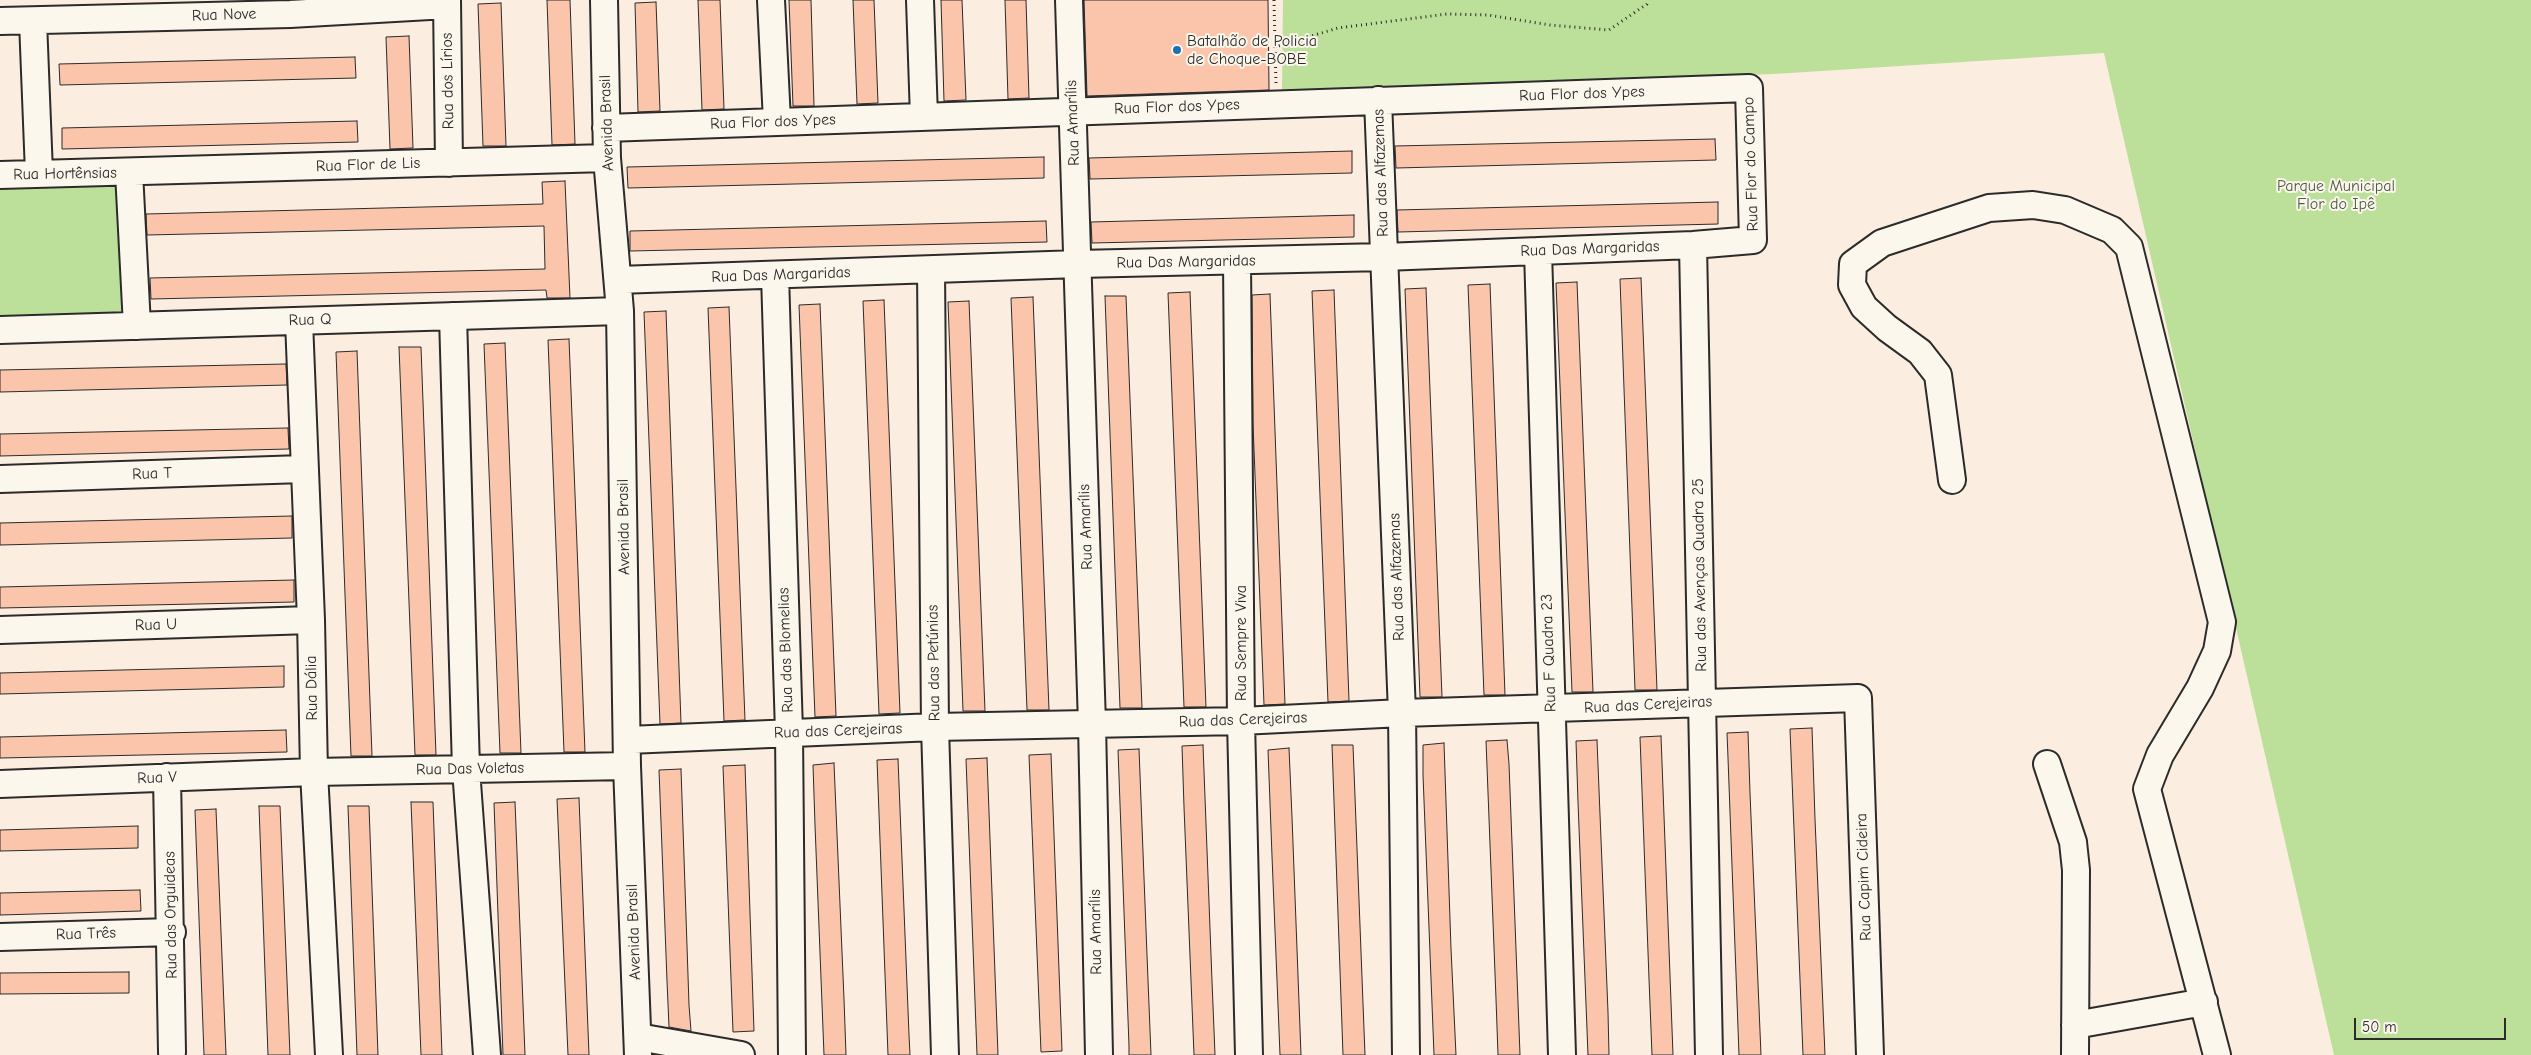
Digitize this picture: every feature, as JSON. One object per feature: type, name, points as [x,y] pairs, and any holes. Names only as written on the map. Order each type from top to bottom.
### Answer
[{"type":"street","name":"Avenida Brasil","points":[[604,0],[607,158],[620,311],[627,766],[638,1046]]},
{"type":"street","points":[[771,0],[777,121]]},
{"type":"street","points":[[920,0],[924,116]]},
{"type":"street","name":"Rua Amarílis","points":[[1068,0],[1092,724],[1099,1055]]},
{"type":"street","name":"Rua Nove","points":[[0,22],[290,7],[447,3]]},
{"type":"street","name":"Rua dos Lírios","points":[[447,3],[449,163]]},
{"type":"street","points":[[32,21],[39,173]]},
{"type":"street","name":"Rua Flor dos Ypes","points":[[606,128],[1749,88]]},
{"type":"street","name":"Rua Flor do Campo","points":[[1749,88],[1754,240]]},
{"type":"street","name":"Rua das Alfazemas","points":[[1378,100],[1402,713],[1406,1055]]},
{"type":"street","name":"Rua Flor de Lis","points":[[129,172],[607,158]]},
{"type":"street","points":[[129,172],[136,326]]},
{"type":"street","name":"Rua Hortênsias","points":[[0,175],[129,172]]},
{"type":"street","points":[[1952,480],[1938,375],[1920,352],[1887,328],[1864,307],[1852,285],[1852,264],[1882,243],[1989,208],[2033,205],[2065,210],[2112,230],[2128,247],[2222,622],[2214,659],[2200,688],[2160,755],[2146,789],[2217,1055]]},
{"type":"street","name":"Rua Das Margaridas","points":[[618,280],[1078,264],[1384,257],[1693,245],[1754,240]]},
{"type":"street","name":"Rua das Avenças Quadra 25","points":[[1693,245],[1709,1055]]},
{"type":"street","name":"Rua F Quadra 23","points":[[1538,251],[1562,1055]]},
{"type":"street","name":"Rua Sempre Viva","points":[[1238,261],[1241,721],[1249,1055]]},
{"type":"street","name":"Rua das Petúnias","points":[[931,270],[935,727],[945,1055]]},
{"type":"street","name":"Rua das Blomelias","points":[[775,275],[789,732],[792,1055]]},
{"type":"street","name":"Rua Q","points":[[0,330],[620,311]]},
{"type":"street","points":[[453,316],[466,769],[487,1055]]},
{"type":"street","name":"Rua Dália","points":[[299,321],[311,620],[314,772],[329,1055]]},
{"type":"street","name":"Rua T","points":[[0,479],[304,469]]},
{"type":"street","name":"Rua U","points":[[0,630],[311,620]]},
{"type":"street","name":"Rua das Cerejeiras","points":[[628,740],[935,727],[1241,721],[1402,713],[1551,710],[1703,702],[1858,698]]},
{"type":"street","name":"Rua Capim Cideira","points":[[1858,698],[1870,1055]]},
{"type":"street","points":[[2047,764],[2073,842],[2076,870],[2075,1055]]},
{"type":"street","name":"Rua Das Voletas","points":[[314,772],[627,766]]},
{"type":"street","name":"Rua V","points":[[0,784],[314,772]]},
{"type":"street","name":"Rua das Orguideas","points":[[167,777],[172,932],[172,1052]]},
{"type":"street","name":"Rua Três","points":[[0,937],[172,932]]},
{"type":"street","points":[[2075,1025],[2204,1002]]},
{"type":"street","points":[[638,1046],[741,1055]]},
{"type":"path","points":[[1274,0],[1276,104]]},
{"type":"path","points":[[1275,47],[1338,28],[1447,14],[1488,14],[1550,25],[1609,30],[1647,4],[1648,0]]},
{"type":"green space","name":"Parque Municipal Flor do Ipê","points":[[1283,0],[2531,0],[2531,1055],[2334,1055],[2104,53],[1774,74],[1282,92]]},
{"type":"green space","points":[[126,183],[130,319],[0,323],[0,188]]},
{"type":"building","points":[[547,0],[570,0],[575,144],[552,145]]},
{"type":"building","points":[[698,0],[720,0],[724,109],[702,110]]},
{"type":"building","points":[[789,0],[811,0],[814,106],[793,106]]},
{"type":"building","points":[[853,0],[874,0],[878,103],[857,104]]},
{"type":"building","points":[[941,0],[962,0],[966,100],[944,101]]},
{"type":"building","points":[[1005,0],[1026,0],[1029,98],[1008,99]]},
{"type":"building","name":"Batalhão de Policia de Choque-BOBE","points":[[1084,0],[1268,0],[1269,90],[1087,96]]},
{"type":"building","points":[[656,2],[660,111],[638,112],[635,3]]},
{"type":"building","points":[[501,3],[506,146],[483,146],[478,4]]},
{"type":"building","points":[[409,36],[413,148],[390,149],[386,37]]},
{"type":"building","points":[[355,57],[356,78],[60,85],[59,64]]},
{"type":"building","points":[[357,121],[358,142],[62,149],[62,128]]},
{"type":"building","points":[[1715,139],[1716,160],[1396,168],[1395,146]]},
{"type":"building","points":[[1352,151],[1352,173],[1090,179],[1089,158]]},
{"type":"building","points":[[1044,157],[1044,178],[628,188],[627,167]]},
{"type":"building","points":[[565,181],[570,298],[547,298],[546,290],[151,299],[150,278],[545,269],[544,226],[147,235],[146,214],[543,204],[542,182]]},
{"type":"building","points":[[1718,202],[1718,224],[1398,232],[1397,210]]},
{"type":"building","points":[[1354,215],[1354,237],[1092,243],[1091,222]]},
{"type":"building","points":[[1046,221],[1047,242],[630,251],[630,231]]},
{"type":"building","points":[[1641,278],[1657,690],[1635,690],[1620,279]]},
{"type":"building","points":[[1577,282],[1593,692],[1572,692],[1556,283]]},
{"type":"building","points":[[1490,284],[1505,695],[1484,695],[1468,285]]},
{"type":"building","points":[[1426,288],[1442,697],[1420,697],[1405,289]]},
{"type":"building","points":[[1334,290],[1349,701],[1328,702],[1312,291]]},
{"type":"building","points":[[1190,292],[1206,707],[1184,707],[1168,293]]},
{"type":"building","points":[[1270,294],[1285,704],[1264,705],[1253,424],[1252,295]]},
{"type":"building","points":[[1105,296],[1126,296],[1142,708],[1120,708]]},
{"type":"building","points":[[1033,297],[1049,710],[1027,710],[1011,298]]},
{"type":"building","points":[[884,300],[900,713],[879,714],[863,301]]},
{"type":"building","points":[[969,301],[985,711],[963,711],[948,302]]},
{"type":"building","points":[[820,304],[836,716],[815,717],[799,305]]},
{"type":"building","points":[[729,307],[745,720],[724,721],[708,308]]},
{"type":"building","points":[[666,311],[681,723],[660,724],[644,312]]},
{"type":"building","points":[[569,339],[585,752],[564,752],[548,340]]},
{"type":"building","points":[[505,343],[521,753],[500,753],[484,344]]},
{"type":"building","points":[[399,347],[421,347],[436,755],[415,755]]},
{"type":"building","points":[[357,351],[372,756],[351,756],[336,352]]},
{"type":"building","points":[[286,364],[287,385],[0,392],[0,370]]},
{"type":"building","points":[[288,428],[289,449],[0,456],[0,434]]},
{"type":"building","points":[[292,516],[292,538],[0,545],[0,523]]},
{"type":"building","points":[[294,580],[294,602],[0,608],[0,587]]},
{"type":"building","points":[[284,666],[284,687],[0,694],[0,673]]},
{"type":"building","points":[[1812,728],[1825,1055],[1803,1055],[1790,729]]},
{"type":"building","points":[[286,730],[287,752],[0,758],[0,737]]},
{"type":"building","points":[[1748,732],[1761,1055],[1739,1055],[1727,733]]},
{"type":"building","points":[[1661,736],[1673,1055],[1652,1055],[1649,979],[1640,737]]},
{"type":"building","points":[[1507,740],[1520,1055],[1498,1055],[1486,741]]},
{"type":"building","points":[[1597,740],[1609,1055],[1588,1055],[1578,802],[1576,741]]},
{"type":"building","points":[[1444,743],[1456,1055],[1434,1055],[1423,775],[1423,745]]},
{"type":"building","points":[[1203,745],[1215,1055],[1194,1055],[1184,807],[1182,746]]},
{"type":"building","points":[[1332,745],[1353,745],[1365,1055],[1343,1055]]},
{"type":"building","points":[[1289,748],[1301,1055],[1280,1055],[1272,856],[1268,750]]},
{"type":"building","points":[[1139,749],[1151,1055],[1129,1055],[1118,750]]},
{"type":"building","points":[[1051,754],[1062,1051],[1041,1052],[1029,755]]},
{"type":"building","points":[[987,758],[998,1055],[977,1055],[966,759]]},
{"type":"building","points":[[898,759],[910,1055],[888,1055],[877,760]]},
{"type":"building","points":[[834,763],[846,1055],[824,1055],[813,765]]},
{"type":"building","points":[[745,765],[754,1031],[733,1032],[723,766]]},
{"type":"building","points":[[681,769],[691,1031],[669,1027],[667,981],[659,770]]},
{"type":"building","points":[[579,798],[589,1055],[568,1055],[557,799]]},
{"type":"building","points":[[411,802],[433,802],[442,1055],[421,1055]]},
{"type":"building","points":[[515,802],[525,1055],[503,1055],[494,803]]},
{"type":"building","points":[[259,806],[280,806],[290,1055],[268,1055]]},
{"type":"building","points":[[348,806],[369,806],[378,1055],[357,1055]]},
{"type":"building","points":[[216,809],[226,1055],[204,1055],[195,810]]},
{"type":"building","points":[[138,826],[138,848],[0,851],[0,830]]},
{"type":"building","points":[[140,890],[141,911],[0,915],[0,893]]},
{"type":"building","points":[[129,972],[129,993],[0,994],[0,973]]},
{"type":"place","name":"Batalhão de Policia de Choque-BOBE","points":[[1177,50]]}]
